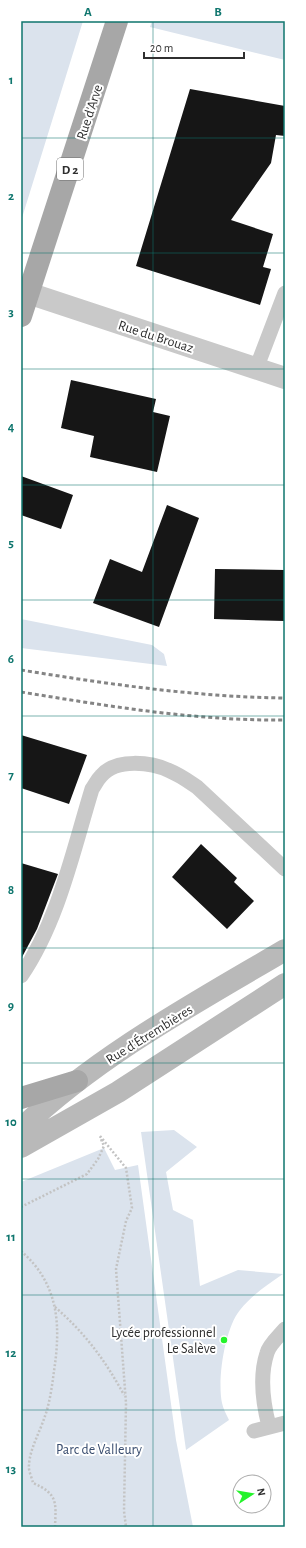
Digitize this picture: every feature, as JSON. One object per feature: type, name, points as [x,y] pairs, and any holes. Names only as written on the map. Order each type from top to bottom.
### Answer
[{"type":"main road","name":"Rue d'Arve","points":[[21,316],[117,21]]},
{"type":"main road","name":"Rue d'Étrembières","points":[[21,1129],[77,1081],[150,1032],[285,950]]},
{"type":"main road","points":[[21,1147],[112,1096],[285,984]]},
{"type":"main road","points":[[21,1098],[77,1081]]},
{"type":"street","name":"Rue du Brouaz","points":[[28,294],[285,378]]},
{"type":"lane","points":[[256,368],[285,293]]},
{"type":"lane","points":[[21,976],[34,957],[45,933],[92,789],[101,775],[121,764],[152,765],[169,770],[197,787],[285,869]]},
{"type":"lane","points":[[269,1426],[263,1402],[262,1376],[267,1352],[285,1328]]},
{"type":"lane","points":[[254,1431],[285,1423]]},
{"type":"path","points":[[21,1207],[87,1174],[104,1146],[99,1134],[126,1168],[132,1208],[126,1221],[116,1269],[125,1397],[124,1511],[126,1527]]},
{"type":"path","points":[[21,1251],[34,1264],[48,1285],[54,1306],[58,1337],[51,1390],[45,1415],[28,1466],[33,1483],[46,1489],[56,1504],[55,1527]]},
{"type":"path","points":[[54,1306],[68,1318],[103,1358],[125,1397]]},
{"type":"green space","points":[[21,21],[83,21],[21,221]]},
{"type":"green space","points":[[152,21],[285,21],[285,60],[150,27]]},
{"type":"green space","points":[[21,619],[152,645],[164,654],[167,666],[21,648]]},
{"type":"green space","points":[[174,1130],[197,1147],[166,1172],[173,1210],[193,1220],[200,1286],[238,1270],[283,1274],[260,1290],[240,1310],[230,1329],[226,1341],[221,1381],[222,1403],[229,1420],[186,1450],[141,1132]]},
{"type":"green space","name":"Parc de Valleury","points":[[104,1148],[115,1170],[138,1165],[176,1440],[193,1527],[21,1527],[21,1182]]},
{"type":"building","points":[[190,89],[285,106],[285,136],[276,135],[271,163],[231,220],[273,234],[263,267],[271,269],[260,305],[136,266]]},
{"type":"building","points":[[71,380],[156,399],[153,412],[170,416],[157,472],[90,457],[94,436],[61,428]]},
{"type":"building","points":[[21,476],[73,495],[61,529],[21,515]]},
{"type":"building","points":[[167,505],[199,518],[159,627],[93,603],[110,559],[142,572]]},
{"type":"building","points":[[215,569],[285,570],[285,621],[214,619]]},
{"type":"building","points":[[21,735],[87,755],[69,804],[21,788]]},
{"type":"building","points":[[201,844],[237,878],[234,882],[254,901],[227,929],[172,877]]},
{"type":"building","points":[[21,863],[58,874],[37,929],[21,959]]},
{"type":"railway","points":[[21,670],[152,689],[218,695],[285,698]]},
{"type":"railway","points":[[21,692],[152,712],[218,718],[285,720]]},
{"type":"place","name":"Lycée professionnel Le Salève","points":[[224,1340]]}]
